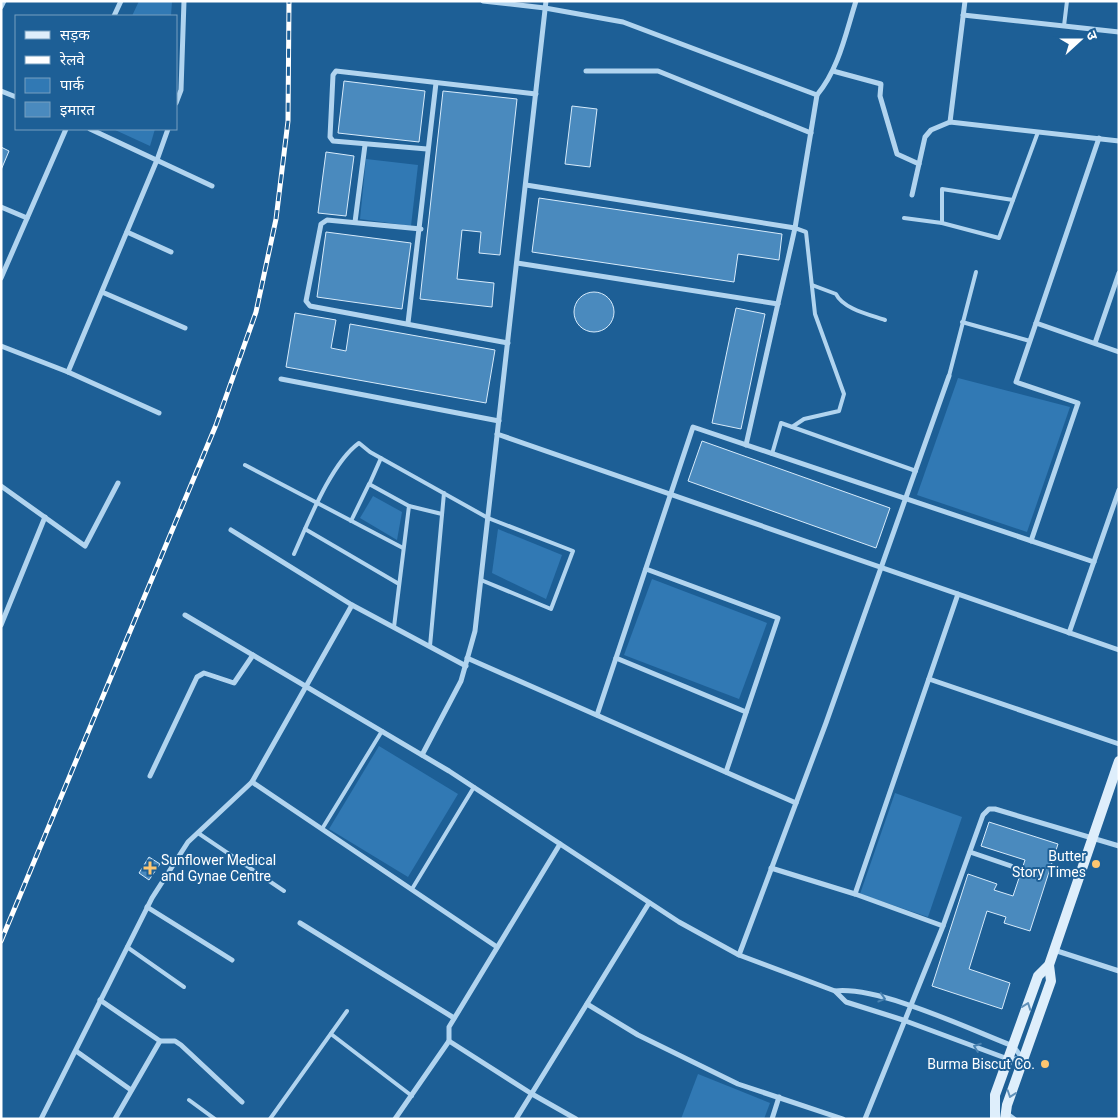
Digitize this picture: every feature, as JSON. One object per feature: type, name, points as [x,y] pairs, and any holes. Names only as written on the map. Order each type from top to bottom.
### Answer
[{"type":"main road","points":[[996,1119],[995,1095],[1038,976],[1049,964],[1119,761]]},
{"type":"main road","points":[[1006,1116],[1023,1059],[1051,981],[1049,964]]},
{"type":"street","points":[[1,7],[4,1]]},
{"type":"street","points":[[114,15],[121,1]]},
{"type":"street","points":[[178,96],[180,90],[184,1]]},
{"type":"street","points":[[483,1],[545,8],[623,22],[817,95]]},
{"type":"street","points":[[422,755],[461,681],[475,631],[546,1]]},
{"type":"street","points":[[746,445],[795,228],[817,95],[833,71],[856,1]]},
{"type":"street","points":[[950,122],[965,1]]},
{"type":"street","points":[[963,15],[1119,32]]},
{"type":"street","points":[[427,149],[333,141],[330,137],[333,75],[336,71],[536,94]]},
{"type":"street","points":[[586,71],[658,71],[811,133]]},
{"type":"street","points":[[833,71],[881,84],[880,96],[897,154],[919,164]]},
{"type":"street","points":[[408,323],[421,229],[427,149],[436,83]]},
{"type":"street","points":[[1,91],[15,97]]},
{"type":"street","points":[[912,195],[928,133],[950,122],[1119,141]]},
{"type":"street","points":[[1,278],[66,130]]},
{"type":"street","points":[[92,130],[212,186]]},
{"type":"street","points":[[68,372],[158,160],[168,130]]},
{"type":"street","points":[[1031,541],[1078,403],[1016,382],[1099,138]]},
{"type":"street","points":[[355,222],[365,144]]},
{"type":"street","points":[[526,185],[795,228]]},
{"type":"street","points":[[1,207],[27,218]]},
{"type":"street","points":[[421,229],[327,220],[321,224],[306,301],[310,306],[508,343]]},
{"type":"street","points":[[127,232],[170,252]]},
{"type":"street","points":[[517,262],[778,304]]},
{"type":"street","points":[[1095,343],[1119,274]]},
{"type":"street","points":[[102,292],[185,328]]},
{"type":"street","points":[[1036,323],[1119,352]]},
{"type":"street","points":[[1,346],[68,372],[159,413]]},
{"type":"street","points":[[739,955],[882,568],[917,471],[948,376]]},
{"type":"street","points":[[281,379],[499,421]]},
{"type":"street","points":[[597,715],[693,427],[1094,562]]},
{"type":"street","points":[[497,434],[1119,650]]},
{"type":"street","points":[[1,486],[85,546],[118,483]]},
{"type":"street","points":[[1069,633],[1119,490]]},
{"type":"street","points":[[1,624],[45,517]]},
{"type":"street","points":[[231,530],[352,604],[466,666]]},
{"type":"street","points":[[646,568],[778,618],[726,772]]},
{"type":"street","points":[[855,894],[958,594]]},
{"type":"street","points":[[41,1119],[147,907],[188,842],[252,782],[352,604]]},
{"type":"street","points":[[185,615],[422,755],[474,787],[679,922],[739,955],[835,991],[846,1002],[903,1020],[1008,1059],[1023,1059]]},
{"type":"street","points":[[150,776],[197,676],[204,673],[234,683],[253,655]]},
{"type":"street","points":[[468,658],[796,803]]},
{"type":"street","points":[[616,658],[746,712]]},
{"type":"street","points":[[929,679],[1119,744]]},
{"type":"street","points":[[252,782],[497,947]]},
{"type":"street","points":[[865,1119],[903,1020],[943,926],[983,815],[989,809],[995,809],[1119,846]]},
{"type":"street","points":[[395,1119],[449,1041],[449,1027],[454,1018],[560,844]]},
{"type":"street","points":[[970,852],[1011,866]]},
{"type":"street","points":[[771,868],[855,894],[943,926]]},
{"type":"street","points":[[516,1119],[649,902]]},
{"type":"street","points":[[147,907],[232,960]]},
{"type":"street","points":[[300,923],[454,1018]]},
{"type":"street","points":[[1054,950],[1119,971]]},
{"type":"street","points":[[835,991],[851,989],[909,1006],[1013,1046],[1023,1059]]},
{"type":"street","points":[[100,1000],[160,1041],[175,1041],[181,1045],[242,1102]]},
{"type":"street","points":[[587,1004],[638,1035],[738,1084],[844,1119]]},
{"type":"street","points":[[115,1119],[160,1041]]},
{"type":"street","points":[[449,1041],[532,1094],[576,1119]]},
{"type":"street","points":[[76,1051],[131,1090]]},
{"type":"street","points":[[772,1119],[780,1097]]},
{"type":"lane","points":[[1064,26],[1067,1]]},
{"type":"lane","points":[[904,218],[942,223],[999,238],[1038,132]]},
{"type":"lane","points":[[942,223],[942,189],[1013,200]]},
{"type":"lane","points":[[792,426],[804,419],[839,411],[844,394],[815,314],[806,232],[795,228]]},
{"type":"lane","points":[[948,376],[976,272]]},
{"type":"lane","points":[[812,284],[836,294],[838,299],[858,310],[885,320]]},
{"type":"lane","points":[[962,322],[1030,341]]},
{"type":"lane","points":[[772,454],[781,423],[917,471]]},
{"type":"lane","points":[[294,554],[317,503],[349,450],[359,443],[380,458],[488,518],[573,551],[551,609],[480,580]]},
{"type":"lane","points":[[367,489],[380,458]]},
{"type":"lane","points":[[245,465],[403,548]]},
{"type":"lane","points":[[351,521],[369,484],[408,506],[442,514]]},
{"type":"lane","points":[[430,646],[444,493]]},
{"type":"lane","points":[[394,627],[408,506]]},
{"type":"lane","points":[[306,529],[399,584]]},
{"type":"lane","points":[[322,829],[382,731]]},
{"type":"lane","points":[[412,889],[474,787]]},
{"type":"lane","points":[[198,833],[284,891]]},
{"type":"lane","points":[[127,948],[184,987]]},
{"type":"lane","points":[[270,1119],[347,1012]]},
{"type":"lane","points":[[331,1034],[412,1096]]},
{"type":"lane","points":[[189,1100],[215,1119]]},
{"type":"lane","points":[[1006,1116],[1015,1119]]},
{"type":"green space","points":[[139,1],[172,1],[171,15],[132,15]]},
{"type":"green space","points":[[115,130],[155,130],[150,146]]},
{"type":"green space","points":[[366,159],[418,165],[411,226],[360,219]]},
{"type":"green space","points":[[958,378],[1070,407],[1027,532],[917,495]]},
{"type":"green space","points":[[373,496],[402,512],[397,540],[360,518]]},
{"type":"green space","points":[[498,529],[562,555],[546,599],[492,573]]},
{"type":"green space","points":[[652,579],[767,623],[739,699],[624,655]]},
{"type":"green space","points":[[379,746],[458,794],[408,877],[329,829]]},
{"type":"green space","points":[[895,793],[962,817],[928,917],[860,894]]},
{"type":"green space","points":[[698,1074],[770,1103],[764,1119],[681,1119]]},
{"type":"building","points":[[344,81],[425,91],[419,142],[338,133]]},
{"type":"building","points":[[443,91],[517,99],[500,255],[479,253],[481,232],[462,230],[457,279],[494,283],[492,307],[420,299]]},
{"type":"building","points":[[572,106],[597,109],[590,167],[565,164]]},
{"type":"building","points":[[1,147],[9,151],[1,170]]},
{"type":"building","points":[[326,152],[354,156],[346,216],[318,213]]},
{"type":"building","points":[[539,198],[782,234],[779,260],[738,254],[734,282],[532,252]]},
{"type":"building","points":[[326,232],[411,243],[402,309],[317,297]]},
{"type":"building","points":[[598,292],[605,295],[611,301],[614,312],[613,320],[605,329],[598,332],[590,332],[583,329],[575,320],[574,308],[577,301],[586,293]]},
{"type":"building","points":[[736,308],[765,314],[741,429],[712,423]]},
{"type":"building","points":[[295,313],[336,320],[331,348],[346,351],[350,324],[495,350],[486,403],[286,367]]},
{"type":"building","points":[[702,441],[890,508],[876,548],[688,481]]},
{"type":"building","points":[[989,822],[1058,844],[1030,931],[1004,923],[1006,917],[987,911],[969,969],[1010,983],[1002,1009],[932,986],[968,874],[997,884],[994,890],[1013,896],[1025,860],[981,846]]},
{"type":"building","points":[[149,857],[160,864],[149,880],[139,873]]},
{"type":"railway","points":[[1,941],[216,425],[256,312],[276,219],[288,121],[289,1]]},
{"type":"place","name":"Butter Story Times","points":[[1096,864]]},
{"type":"place","name":"Sunflower Medical and Gynae Centre","points":[[150,868]]},
{"type":"place","name":"Burma Biscut Co.","points":[[1045,1064]]}]
